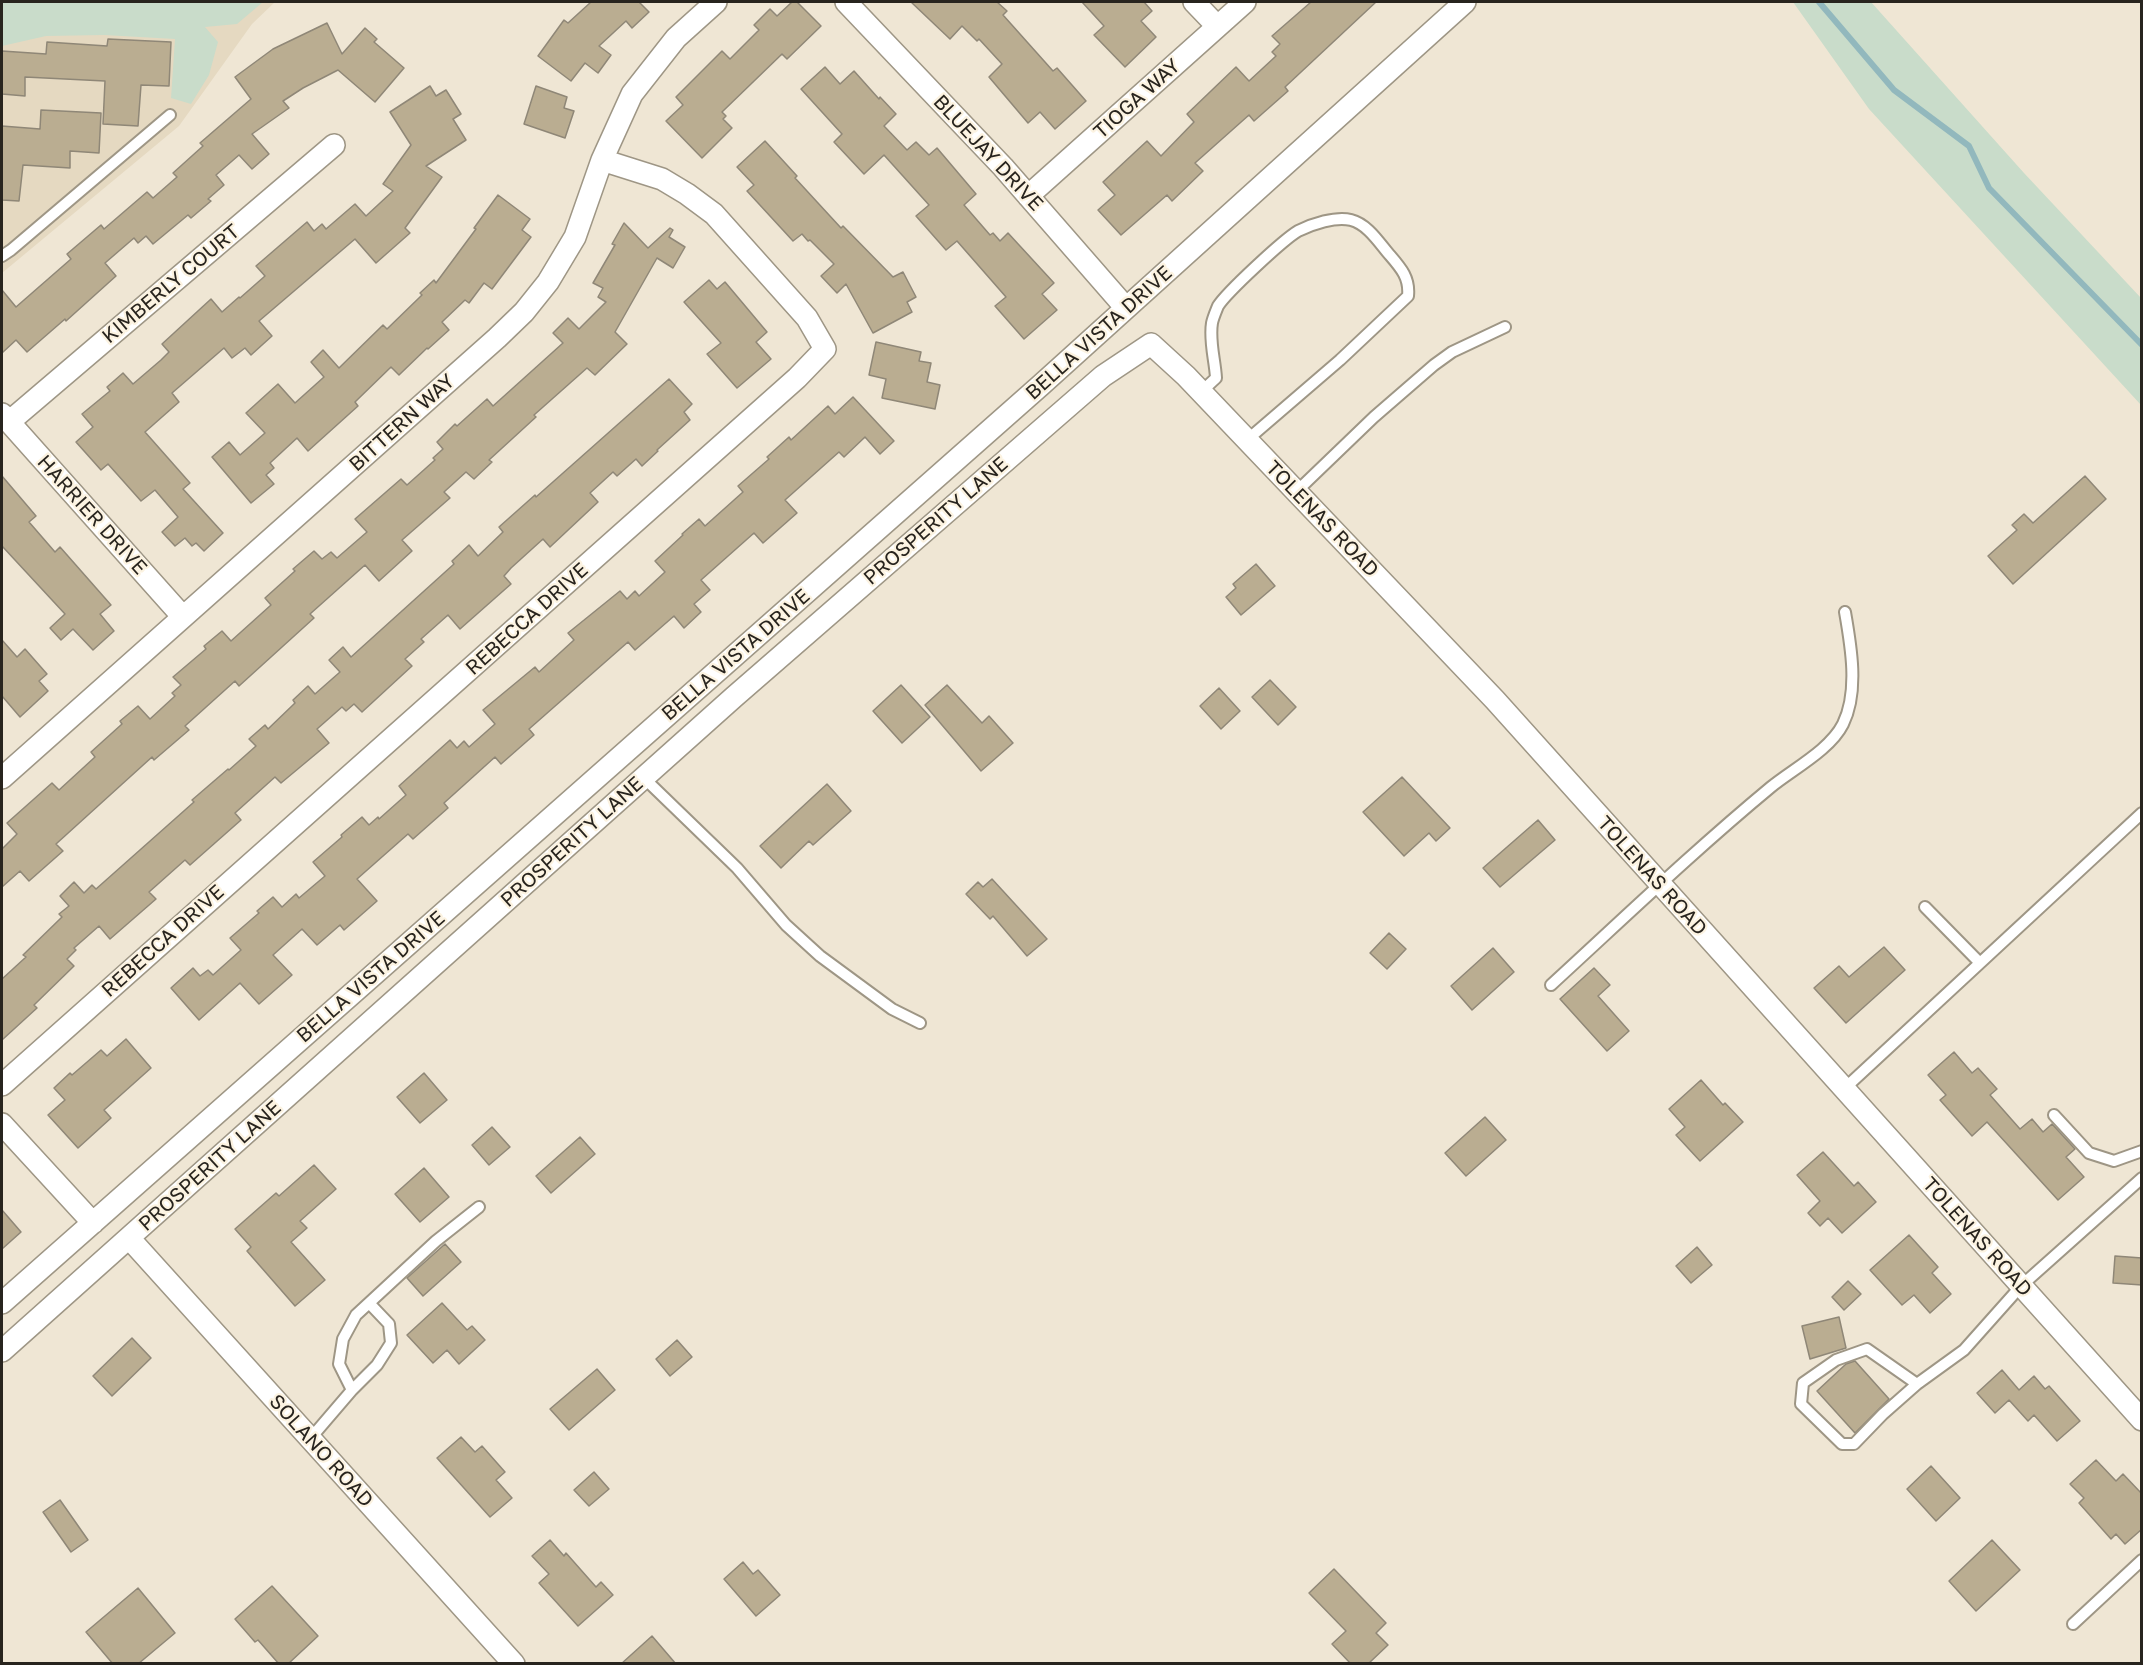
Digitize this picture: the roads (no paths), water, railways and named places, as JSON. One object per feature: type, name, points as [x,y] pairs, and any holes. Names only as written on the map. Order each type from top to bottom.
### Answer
[{"type":"street","name":"BITTERN WAY","points":[[3,773],[183,617],[524,312],[548,282],[575,237],[602,160],[632,94],[676,38],[716,2]]},
{"type":"street","name":"BLUEJAY DRIVE","points":[[846,2],[1003,167],[1126,308]]},
{"type":"street","points":[[1194,2],[1217,26]]},
{"type":"street","name":"TIOGA WAY","points":[[1028,196],[1245,2]]},
{"type":"street","name":"BELLA VISTA DRIVE","points":[[2,1304],[1126,308],[1465,2]]},
{"type":"street","name":"KIMBERLY COURT","points":[[5,418],[334,145]]},
{"type":"street","name":"REBECCA DRIVE","points":[[2,1085],[789,386],[825,349],[807,318],[714,214],[662,179],[602,160]]},
{"type":"street","name":"TOLENAS ROAD","points":[[1151,344],[1201,392],[1495,700],[2142,1420]]},
{"type":"street","name":"PROSPERITY LANE","points":[[2,1351],[644,778],[1103,376],[1151,344]]},
{"type":"street","name":"HARRIER DRIVE","points":[[5,418],[183,617]]},
{"type":"street","points":[[2,1124],[93,1223]]},
{"type":"street","name":"SOLANO ROAD","points":[[129,1238],[513,1664]]},
{"type":"lane","points":[[2,256],[170,116]]},
{"type":"lane","points":[[1201,392],[1216,378],[1215,357],[1211,342],[1212,322],[1218,307],[1228,294],[1297,232],[1336,219],[1361,224],[1371,232],[1405,272],[1409,288],[1408,297],[1340,360],[1247,440]]},
{"type":"lane","points":[[1296,492],[1374,417],[1434,365],[1452,352],[1505,327]]},
{"type":"lane","points":[[1551,985],[1772,787],[1825,746],[1843,724],[1850,696],[1853,657],[1845,612]]},
{"type":"lane","points":[[644,778],[737,868],[786,925],[820,956],[892,1010],[920,1023]]},
{"type":"lane","points":[[1844,1089],[2142,813]]},
{"type":"lane","points":[[1925,907],[1980,963]]},
{"type":"lane","points":[[2054,1115],[2090,1153],[2115,1161],[2142,1151]]},
{"type":"lane","points":[[1917,1384],[1867,1349],[1836,1360],[1803,1383],[1802,1404],[1842,1443],[1854,1444],[1917,1384],[1964,1350],[2021,1286],[2142,1178]]},
{"type":"lane","points":[[352,1390],[339,1364],[343,1339],[356,1315],[436,1241],[479,1206]]},
{"type":"lane","points":[[310,1439],[377,1365],[391,1343],[388,1324],[369,1303]]},
{"type":"lane","points":[[2073,1624],[2142,1560]]},
{"type":"waterway","points":[[1819,2],[1894,90],[1969,146],[1989,188],[2142,345]]}]
